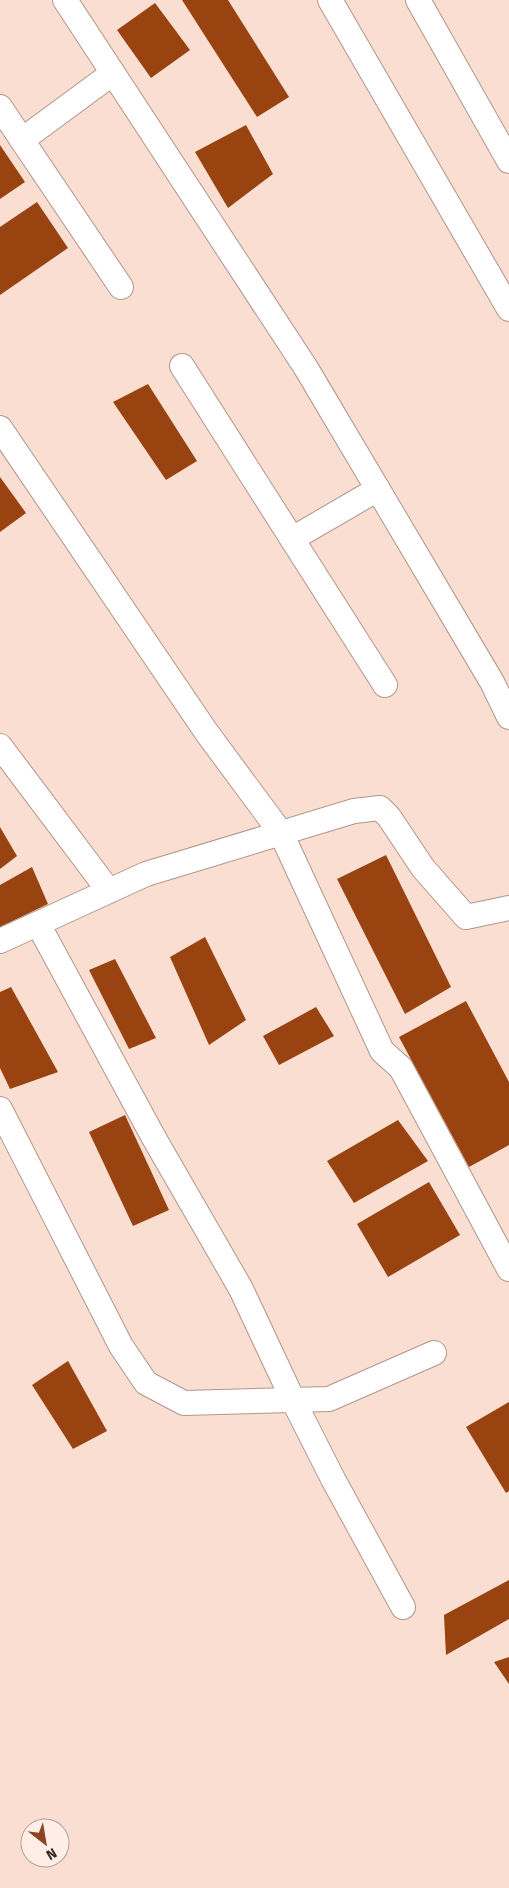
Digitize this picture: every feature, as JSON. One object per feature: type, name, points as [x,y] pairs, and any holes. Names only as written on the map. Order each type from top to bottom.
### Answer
[{"type":"street","points":[[65,0],[306,368],[378,489],[501,676],[509,717]]},
{"type":"street","points":[[330,0],[509,309]]},
{"type":"street","points":[[418,0],[509,162]]},
{"type":"street","points":[[22,140],[114,73]]},
{"type":"street","points":[[0,107],[121,287]]},
{"type":"street","points":[[182,366],[385,685]]},
{"type":"street","points":[[0,428],[207,733],[281,833],[382,1050],[401,1068],[509,1269]]},
{"type":"street","points":[[292,539],[378,489]]},
{"type":"street","points":[[0,746],[109,891]]},
{"type":"street","points":[[0,941],[146,874],[354,811],[380,808],[389,817],[423,868],[466,917],[509,908]]},
{"type":"street","points":[[38,924],[154,1138],[241,1290],[333,1479],[403,1607]]},
{"type":"street","points":[[0,1109],[121,1346],[146,1383],[184,1403],[328,1399],[434,1354]]},
{"type":"building","points":[[182,0],[228,0],[289,97],[257,117]]},
{"type":"building","points":[[155,3],[190,50],[151,78],[117,30]]},
{"type":"building","points":[[246,125],[273,174],[228,208],[195,152]]},
{"type":"building","points":[[0,145],[25,182],[0,199]]},
{"type":"building","points":[[37,202],[68,248],[0,295],[0,227]]},
{"type":"building","points":[[148,384],[197,461],[166,480],[113,402]]},
{"type":"building","points":[[0,477],[26,513],[0,532]]},
{"type":"building","points":[[0,827],[17,856],[0,869]]},
{"type":"building","points":[[386,855],[451,987],[405,1014],[337,879]]},
{"type":"building","points":[[32,867],[48,904],[0,927],[0,885]]},
{"type":"building","points":[[205,937],[246,1020],[209,1045],[170,957]]},
{"type":"building","points":[[115,959],[156,1038],[129,1049],[89,970]]},
{"type":"building","points":[[11,987],[58,1072],[10,1089],[0,1068],[0,992]]},
{"type":"building","points":[[466,1001],[509,1082],[509,1145],[469,1167],[399,1037]]},
{"type":"building","points":[[316,1007],[334,1036],[279,1065],[263,1036]]},
{"type":"building","points":[[125,1115],[169,1210],[133,1226],[89,1132]]},
{"type":"building","points":[[398,1120],[428,1161],[354,1203],[327,1161]]},
{"type":"building","points":[[429,1182],[460,1235],[388,1277],[357,1224]]},
{"type":"building","points":[[68,1361],[107,1431],[73,1449],[32,1385]]},
{"type":"building","points":[[509,1402],[509,1491],[506,1493],[466,1427]]},
{"type":"building","points":[[509,1580],[509,1619],[446,1655],[444,1615]]},
{"type":"building","points":[[509,1657],[509,1684],[494,1662]]}]
